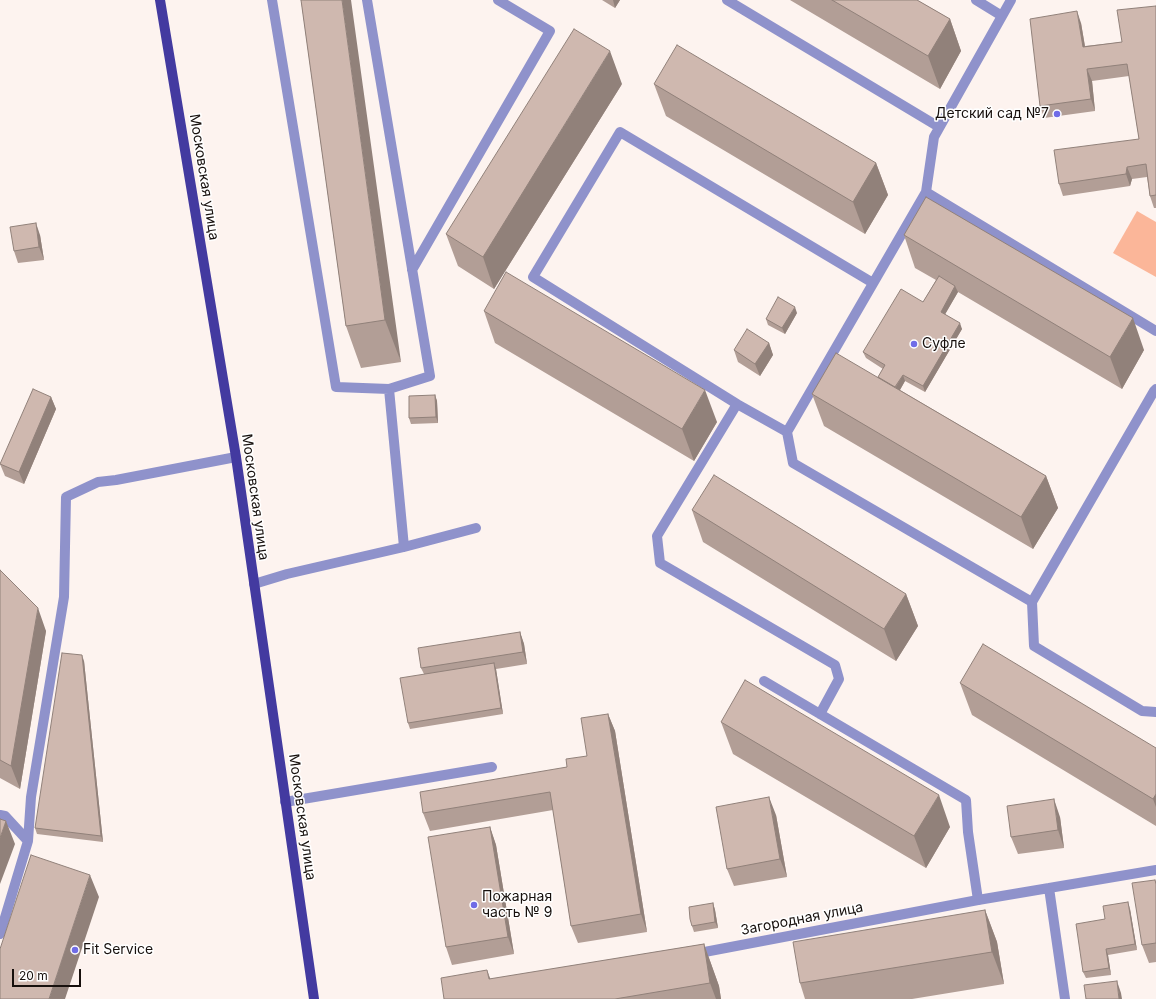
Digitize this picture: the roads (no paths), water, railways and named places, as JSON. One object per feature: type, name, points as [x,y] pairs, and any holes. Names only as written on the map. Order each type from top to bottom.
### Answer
[{"type":"main road","name":"Московская улица","points":[[160,0],[236,457],[314,999]]},
{"type":"street","points":[[272,0],[336,387],[389,389],[430,376],[367,0]]},
{"type":"street","points":[[412,270],[550,31],[498,0]]},
{"type":"street","points":[[727,0],[939,127]]},
{"type":"street","points":[[976,0],[1002,16]]},
{"type":"street","points":[[1011,0],[934,137],[926,192],[787,432],[793,463],[1032,602]]},
{"type":"street","points":[[787,432],[737,404],[533,277],[620,132],[873,283]]},
{"type":"street","points":[[926,192],[1156,331]]},
{"type":"street","points":[[389,389],[404,547]]},
{"type":"street","points":[[1156,389],[1032,602],[1034,646],[1142,710],[1156,712]]},
{"type":"street","points":[[737,404],[657,536],[660,563],[835,665],[840,679],[820,714]]},
{"type":"street","points":[[0,934],[28,841],[31,797],[64,597],[66,497],[98,482],[116,480],[236,457]]},
{"type":"street","points":[[254,584],[294,572],[404,547],[476,528]]},
{"type":"street","points":[[764,681],[966,800],[968,832],[978,900]]},
{"type":"street","points":[[285,802],[492,767]]},
{"type":"street","points":[[0,815],[5,816],[28,841]]},
{"type":"street","name":"Загородная улица","points":[[681,956],[978,900],[1156,870]]},
{"type":"street","points":[[1049,888],[1065,999]]},
{"type":"place","name":"Детский сад №7","points":[[1057,114]]},
{"type":"place","name":"Суфле","points":[[914,344]]},
{"type":"place","name":"Пожарная часть № 9","points":[[474,905]]},
{"type":"place","name":"Fit Service","points":[[75,950]]}]
